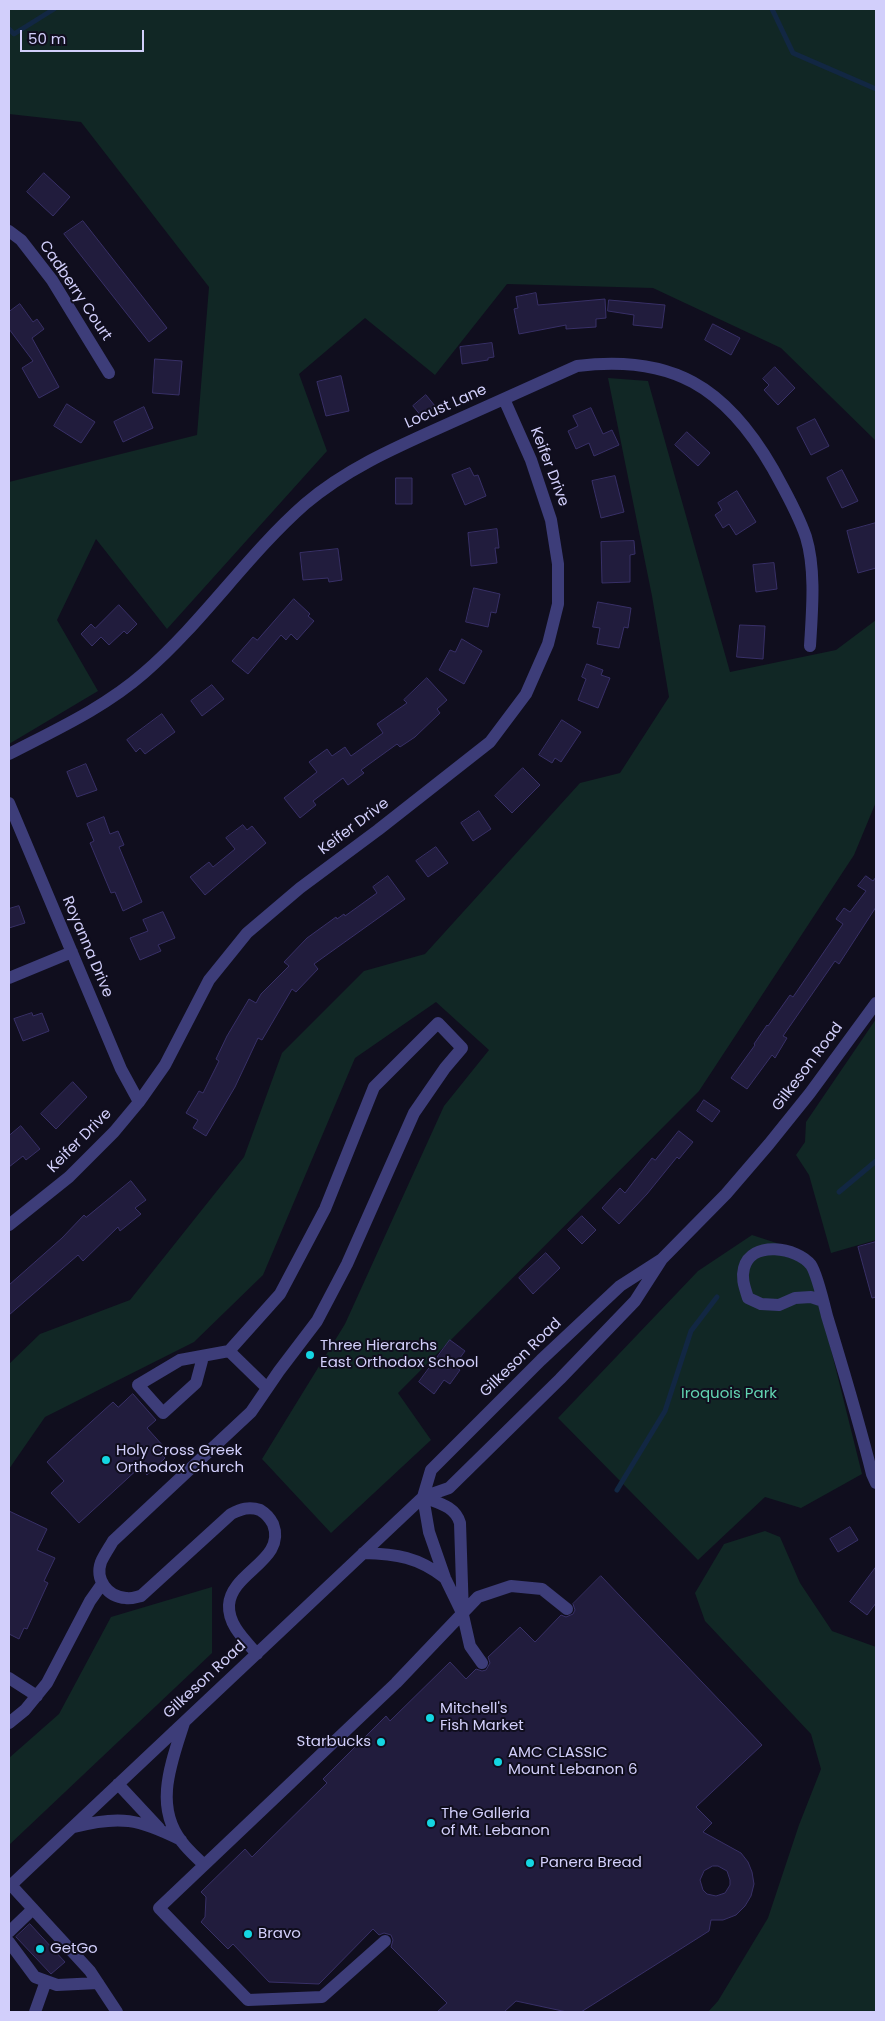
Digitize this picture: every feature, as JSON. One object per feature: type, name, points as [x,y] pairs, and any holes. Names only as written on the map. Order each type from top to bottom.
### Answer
[{"type":"street","name":"Cadberry Court","points":[[9,231],[21,240],[52,280],[109,373]]},
{"type":"street","name":"Locust Lane","points":[[9,754],[100,707],[144,673],[274,535],[306,504],[338,479],[376,456],[577,366],[606,362],[646,365],[678,375],[708,390],[732,412],[764,454],[788,496],[806,538],[814,589],[810,646]]},
{"type":"street","name":"Keifer Drive","points":[[9,1225],[69,1177],[114,1132],[139,1102],[165,1065],[209,980],[247,933],[300,888],[378,830],[490,742],[526,694],[548,644],[558,604],[558,564],[546,502],[532,460],[504,399]]},
{"type":"street","name":"Royanna Drive","points":[[9,803],[121,1069],[139,1102]]},
{"type":"street","points":[[9,978],[72,952]]},
{"type":"street","name":"Gilkeson Road","points":[[10,1886],[423,1497],[449,1488],[560,1379],[635,1301],[662,1259],[726,1194],[769,1144],[810,1094],[876,1003]]},
{"type":"street","points":[[203,1357],[196,1383],[163,1413],[138,1385],[180,1360],[229,1351],[280,1294],[325,1209],[374,1087],[438,1023],[452,1035],[462,1048],[445,1068],[414,1114],[347,1264],[317,1321],[251,1412],[113,1541],[101,1562],[99,1573],[102,1584],[112,1594],[124,1598],[141,1596],[231,1514],[242,1508],[255,1508],[263,1512],[271,1520],[276,1533],[274,1544],[268,1554],[234,1588],[230,1597],[229,1607],[230,1617],[235,1627],[257,1654]]},
{"type":"street","points":[[823,1301],[811,1297],[795,1298],[779,1305],[761,1304],[748,1298],[742,1279],[744,1266],[749,1258],[772,1248],[802,1257],[811,1266],[823,1301],[856,1409],[872,1474],[876,1482]]},
{"type":"street","name":"Gilkeson Road","points":[[423,1497],[431,1470],[444,1456],[620,1286],[662,1259]]},
{"type":"street","points":[[229,1351],[267,1388]]},
{"type":"street","points":[[464,1615],[445,1578],[429,1532],[423,1497],[448,1506],[458,1517],[464,1615],[470,1646],[482,1663]]},
{"type":"street","points":[[364,1553],[406,1557],[427,1565],[445,1578]]},
{"type":"street","points":[[9,1723],[25,1710],[47,1683],[90,1601],[102,1584]]},
{"type":"street","points":[[385,1941],[322,1997],[248,2000],[159,1908],[203,1864],[288,1788],[464,1615],[478,1598],[511,1586],[542,1589],[568,1609]]},
{"type":"street","points":[[9,1678],[36,1696]]},
{"type":"street","points":[[185,1721],[169,1770],[166,1792],[172,1823],[181,1840],[203,1864]]},
{"type":"street","points":[[118,1784],[163,1831]]},
{"type":"street","points":[[72,1828],[96,1821],[125,1820],[150,1826],[181,1840]]},
{"type":"street","points":[[10,1886],[90,1971],[117,2012]]},
{"type":"street","points":[[9,1932],[33,1909]]},
{"type":"street","points":[[9,1942],[35,1977],[57,1986],[98,1983]]},
{"type":"street","points":[[36,2012],[46,1981]]},
{"type":"green space","points":[[9,9],[876,9],[876,441],[781,348],[653,288],[507,284],[435,375],[365,318],[299,374],[327,451],[167,629],[96,539],[57,620],[98,691],[9,744],[9,482],[197,435],[209,287],[81,122],[9,114]]},
{"type":"green space","points":[[608,378],[648,381],[730,672],[836,650],[876,620],[876,802],[854,855],[699,1091],[398,1393],[431,1440],[331,1533],[262,1459],[345,1324],[444,1106],[489,1050],[436,1002],[355,1058],[263,1275],[194,1342],[45,1417],[9,1469],[9,1364],[40,1334],[130,1300],[244,1157],[282,1053],[364,971],[425,954],[580,783],[620,773],[669,697],[652,596]]},
{"type":"green space","points":[[876,1019],[876,1240],[831,1253],[809,1175],[796,1155],[805,1142],[806,1122]]},
{"type":"green space","name":"Iroquois Park","points":[[752,1235],[807,1253],[862,1474],[801,1508],[765,1497],[698,1560],[558,1418],[698,1271]]},
{"type":"green space","points":[[765,1531],[780,1537],[800,1583],[832,1631],[876,1647],[876,2012],[708,2012],[718,2001],[768,1918],[799,1825],[821,1769],[811,1734],[705,1621],[695,1593],[724,1544]]},
{"type":"green space","points":[[212,1587],[212,1653],[9,1845],[9,1758],[59,1714],[111,1617]]},
{"type":"building","points":[[44,173],[70,197],[53,216],[27,192]]},
{"type":"building","points":[[83,221],[167,328],[149,342],[64,234]]},
{"type":"building","points":[[536,293],[538,305],[605,299],[606,318],[596,319],[596,327],[566,329],[566,325],[519,334],[514,309],[518,308],[516,297]]},
{"type":"building","points":[[609,300],[665,305],[662,328],[633,325],[634,315],[608,311]]},
{"type":"building","points":[[20,304],[33,322],[37,319],[44,329],[32,338],[59,387],[39,398],[22,368],[33,361],[9,329],[9,312]]},
{"type":"building","points":[[713,324],[740,338],[731,355],[705,340]]},
{"type":"building","points":[[492,343],[494,357],[488,358],[488,360],[462,364],[460,347]]},
{"type":"building","points":[[155,359],[182,361],[179,395],[153,393]]},
{"type":"building","points":[[775,367],[795,388],[778,405],[764,390],[769,385],[763,379]]},
{"type":"building","points":[[341,376],[349,411],[326,416],[317,382]]},
{"type":"building","points":[[426,395],[435,406],[422,417],[413,406]]},
{"type":"building","points":[[67,404],[95,422],[81,443],[54,426]]},
{"type":"building","points":[[144,407],[153,428],[123,442],[114,422]]},
{"type":"building","points":[[591,408],[603,434],[612,430],[619,445],[594,456],[589,443],[576,449],[568,431],[578,426],[573,416]]},
{"type":"building","points":[[815,419],[829,446],[811,455],[797,428]]},
{"type":"building","points":[[687,432],[710,453],[698,466],[675,445]]},
{"type":"building","points":[[470,468],[474,476],[478,475],[486,496],[465,505],[452,475]]},
{"type":"building","points":[[842,470],[858,501],[842,508],[827,478]]},
{"type":"building","points":[[615,476],[624,512],[601,518],[592,481]]},
{"type":"building","points":[[396,478],[412,478],[412,504],[396,504]]},
{"type":"building","points":[[737,491],[756,522],[736,535],[729,524],[723,528],[715,515],[722,510],[718,503]]},
{"type":"building","points":[[876,523],[876,568],[858,573],[847,531]]},
{"type":"building","points":[[497,529],[499,548],[495,548],[497,563],[471,566],[468,533]]},
{"type":"building","points":[[634,541],[635,554],[630,555],[630,582],[602,583],[601,542]]},
{"type":"building","points":[[338,549],[342,580],[329,582],[328,578],[303,580],[300,553]]},
{"type":"building","points":[[774,563],[777,589],[756,592],[753,565]]},
{"type":"building","points":[[474,588],[500,594],[496,613],[491,612],[488,627],[466,622]]},
{"type":"building","points":[[294,599],[310,614],[308,616],[314,621],[297,640],[291,634],[286,640],[281,635],[248,674],[232,661],[253,637],[257,640]]},
{"type":"building","points":[[598,602],[631,608],[628,628],[624,627],[619,648],[597,644],[600,628],[593,627]]},
{"type":"building","points":[[119,605],[137,624],[127,634],[124,631],[109,645],[101,637],[92,646],[81,634],[91,624],[95,628]]},
{"type":"building","points":[[740,625],[765,626],[763,659],[737,657]]},
{"type":"building","points":[[462,639],[482,651],[464,684],[439,670],[450,650],[455,652]]},
{"type":"building","points":[[587,664],[603,670],[601,675],[610,678],[598,708],[578,700],[586,679],[582,677]]},
{"type":"building","points":[[427,678],[447,700],[437,709],[440,713],[415,737],[400,747],[397,744],[361,770],[364,773],[348,785],[343,778],[313,801],[316,805],[300,818],[284,798],[317,772],[309,762],[327,749],[332,756],[345,747],[351,756],[383,733],[377,724],[407,703],[404,700]]},
{"type":"building","points":[[212,685],[224,699],[202,716],[191,701]]},
{"type":"building","points":[[162,714],[175,732],[145,754],[140,748],[136,752],[127,740]]},
{"type":"building","points":[[562,720],[581,732],[561,762],[555,758],[552,763],[539,755]]},
{"type":"building","points":[[86,764],[97,790],[77,797],[67,772]]},
{"type":"building","points":[[523,768],[540,785],[512,813],[495,796]]},
{"type":"building","points":[[479,811],[491,829],[473,841],[461,823]]},
{"type":"building","points":[[104,817],[110,834],[118,831],[124,845],[119,847],[142,902],[123,911],[115,892],[111,893],[90,843],[94,841],[87,824]]},
{"type":"building","points":[[243,825],[247,830],[252,826],[266,843],[205,895],[190,877],[209,862],[213,867],[235,849],[226,838]]},
{"type":"building","points":[[436,847],[448,863],[428,877],[416,861]]},
{"type":"building","points":[[388,876],[405,899],[314,964],[318,969],[296,992],[292,989],[262,1040],[258,1038],[235,1087],[206,1136],[193,1128],[198,1120],[186,1113],[199,1091],[203,1093],[219,1061],[216,1059],[227,1036],[249,999],[256,1003],[261,994],[289,966],[284,962],[307,938],[336,917],[337,919],[344,914],[345,916],[377,893],[373,887]]},
{"type":"building","points":[[866,876],[873,881],[876,877],[876,907],[839,964],[835,961],[783,1036],[787,1038],[775,1058],[772,1055],[747,1089],[731,1078],[767,1025],[790,995],[793,997],[843,924],[836,919],[844,908],[850,912],[866,891],[858,886]]},
{"type":"building","points":[[19,906],[25,923],[9,928],[9,909]]},
{"type":"building","points":[[163,912],[175,938],[158,945],[161,951],[140,960],[130,938],[148,931],[143,920]]},
{"type":"building","points":[[32,1013],[33,1016],[42,1013],[49,1031],[23,1041],[14,1019]]},
{"type":"building","points":[[73,1082],[87,1097],[56,1129],[41,1114]]},
{"type":"building","points":[[704,1100],[720,1111],[712,1122],[697,1111]]},
{"type":"building","points":[[21,1126],[40,1149],[26,1160],[23,1156],[9,1167],[9,1136]]},
{"type":"building","points":[[679,1131],[693,1142],[679,1159],[677,1157],[647,1194],[619,1224],[602,1208],[620,1188],[625,1193],[652,1158],[655,1160]]},
{"type":"building","points":[[131,1181],[146,1200],[135,1208],[141,1214],[120,1231],[118,1227],[83,1261],[78,1255],[9,1315],[9,1285],[62,1238],[84,1215],[86,1217]]},
{"type":"building","points":[[582,1216],[596,1230],[582,1244],[568,1230]]},
{"type":"building","points":[[876,1242],[876,1297],[872,1298],[858,1247]]},
{"type":"building","points":[[546,1253],[560,1268],[533,1294],[519,1278]]},
{"type":"building","points":[[450,1340],[465,1351],[454,1366],[460,1370],[450,1384],[444,1380],[434,1394],[419,1382]]},
{"type":"building","name":"Holy Cross Greek Orthodox Church","points":[[133,1394],[156,1420],[147,1428],[164,1447],[159,1451],[165,1458],[147,1475],[140,1467],[79,1523],[51,1493],[64,1481],[47,1462],[113,1402],[118,1407]]},
{"type":"building","points":[[9,1511],[47,1529],[37,1550],[55,1558],[44,1581],[48,1583],[27,1629],[24,1628],[19,1639],[9,1634]]},
{"type":"building","points":[[850,1527],[858,1540],[838,1552],[830,1539]]},
{"type":"building","points":[[876,1567],[876,1603],[867,1615],[850,1602]]},
{"type":"building","points":[[601,1576],[762,1745],[696,1807],[712,1823],[703,1832],[741,1853],[748,1862],[752,1872],[754,1884],[751,1896],[736,1915],[723,1920],[711,1920],[709,1931],[581,2012],[567,2012],[516,2001],[504,2012],[437,2012],[447,2003],[391,1947],[393,1940],[391,1935],[384,1933],[379,1935],[373,1929],[319,1984],[269,1982],[233,1944],[228,1949],[201,1922],[205,1917],[206,1897],[201,1892],[245,1849],[252,1857],[327,1783],[323,1779],[386,1716],[390,1721],[450,1662],[466,1679],[476,1669],[486,1670],[490,1663],[488,1657],[520,1627],[535,1642],[561,1615],[566,1617],[573,1614],[575,1610],[573,1604]],"holes":[[[713,1866],[718,1866],[727,1871],[730,1885],[725,1893],[716,1896],[707,1894],[703,1890],[700,1880],[704,1871]]]},
{"type":"building","name":"GetGo","points":[[30,1924],[65,1962],[51,1974],[16,1937]]},
{"type":"waterway","points":[[9,29],[14,34],[54,9]]},
{"type":"waterway","points":[[772,9],[793,53],[876,89]]},
{"type":"waterway","points":[[839,1192],[876,1161]]},
{"type":"waterway","points":[[617,1490],[665,1411],[691,1331],[717,1297]]},
{"type":"place","name":"Three Hierarchs East Orthodox School","points":[[310,1355]]},
{"type":"place","name":"Holy Cross Greek Orthodox Church","points":[[106,1460]]},
{"type":"place","name":"Mitchell's Fish Market","points":[[430,1718]]},
{"type":"place","name":"Starbucks","points":[[381,1742]]},
{"type":"place","name":"AMC CLASSIC Mount Lebanon 6","points":[[498,1762]]},
{"type":"place","name":"The Galleria of Mt. Lebanon","points":[[431,1823]]},
{"type":"place","name":"Panera Bread","points":[[530,1863]]},
{"type":"place","name":"Bravo","points":[[248,1934]]},
{"type":"place","name":"GetGo","points":[[40,1949]]}]
